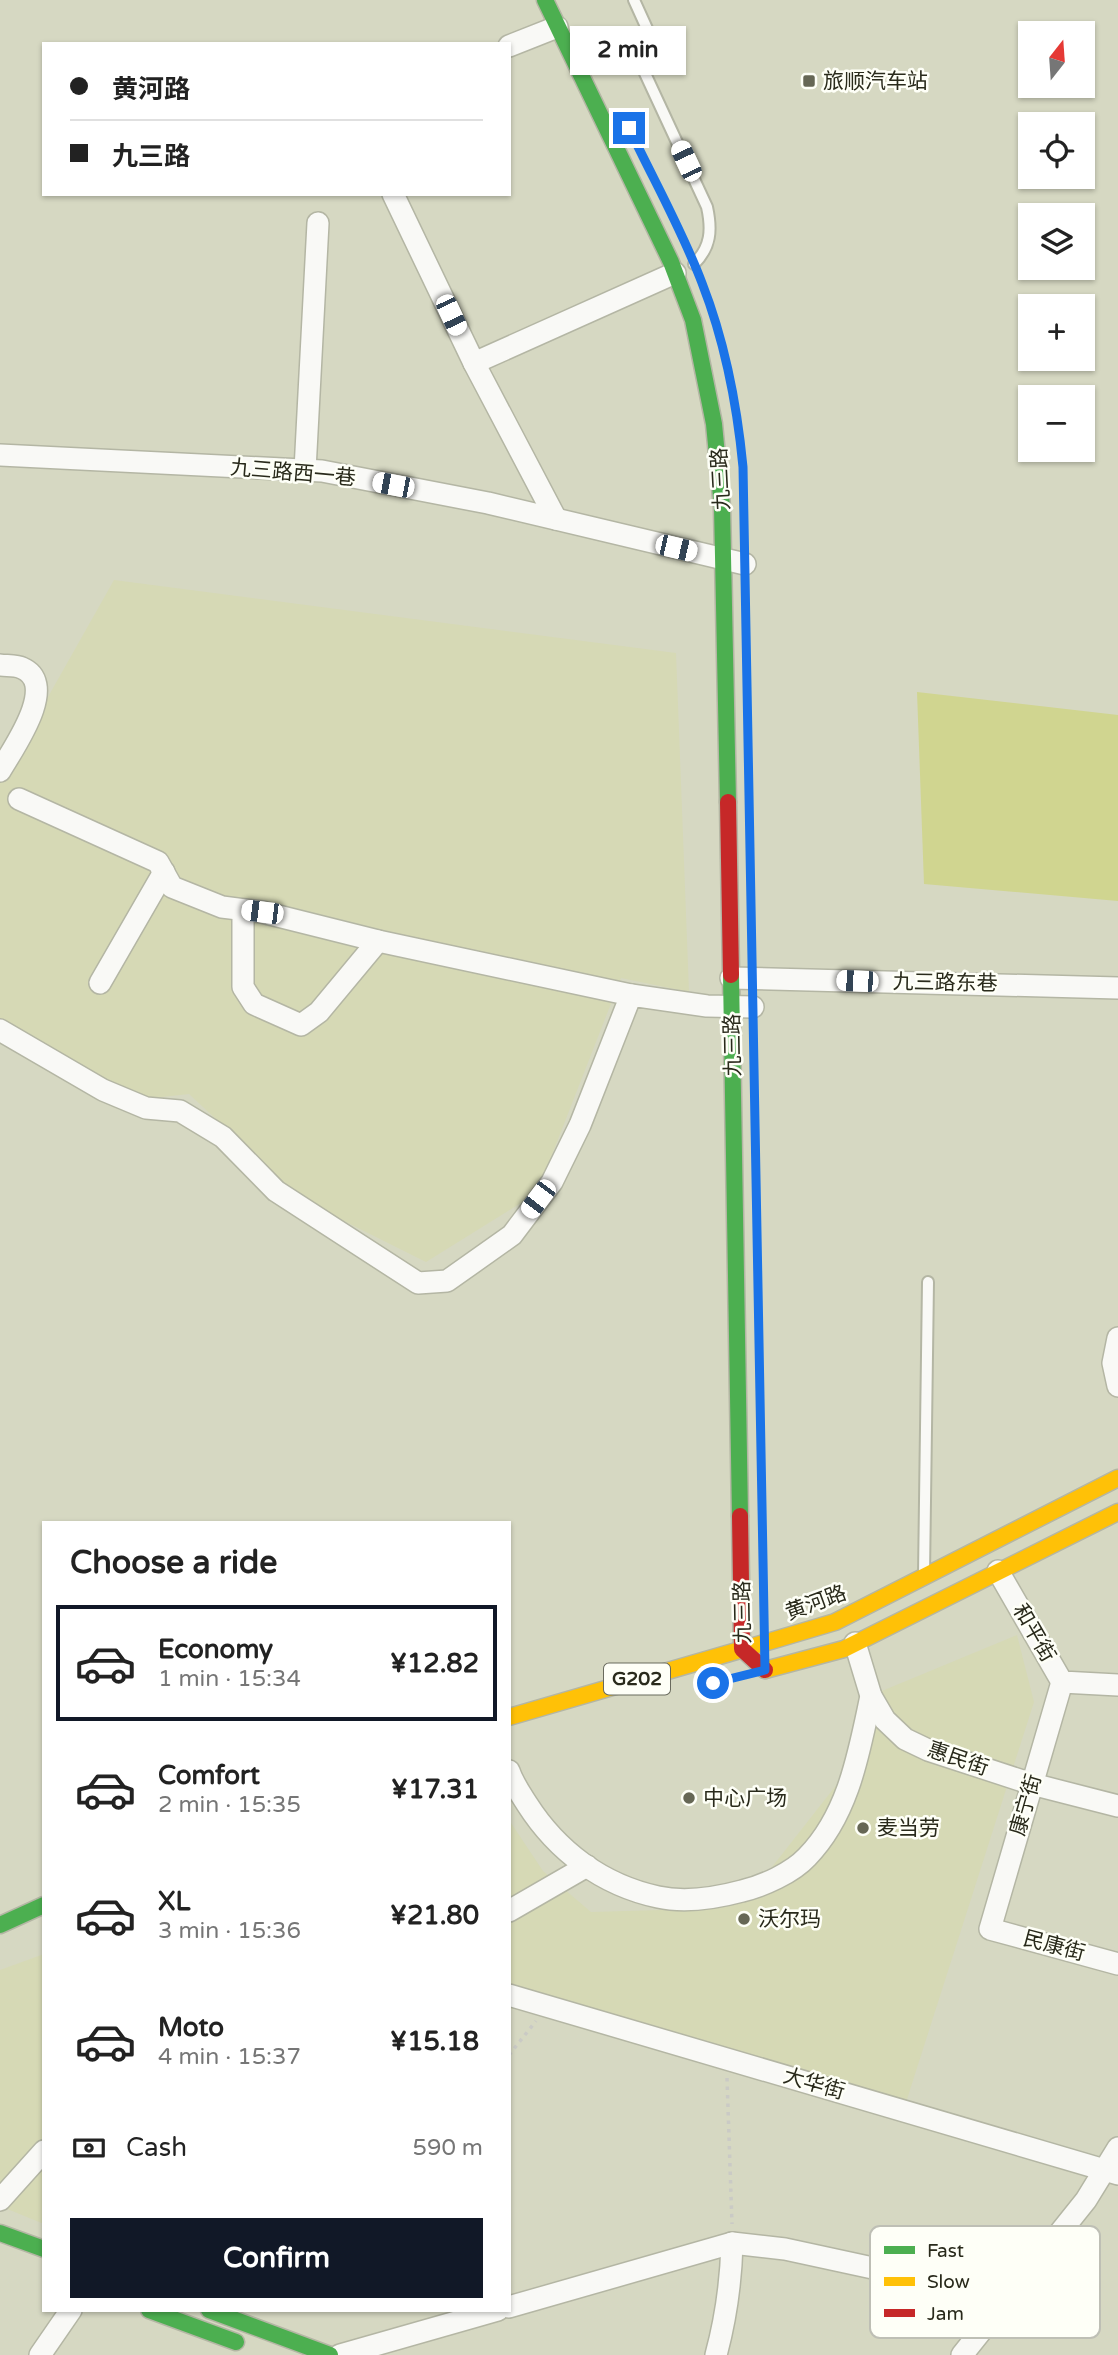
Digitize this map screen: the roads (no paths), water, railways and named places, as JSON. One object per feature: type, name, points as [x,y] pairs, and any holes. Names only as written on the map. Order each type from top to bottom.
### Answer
[{"type":"main road","name":"九三路","points":[[545,0],[689,271]]},
{"type":"main road","name":"九三路","points":[[685,246],[693,320],[708,386],[719,467],[724,559],[742,1649],[758,1671]]},
{"type":"main road","name":"九三路","points":[[752,971],[753,1014]]},
{"type":"main road","name":"黄河路","points":[[511,1716],[742,1649],[764,1636],[835,1622],[1118,1478]]},
{"type":"main road","points":[[758,1671],[844,1649],[1118,1512]]},
{"type":"main road","name":"九三路","points":[[758,1671],[764,1636]]},
{"type":"main road","points":[[0,1925],[42,1906]]},
{"type":"main road","points":[[0,2233],[42,2248]]},
{"type":"main road","points":[[154,2312],[247,2347]]},
{"type":"main road","points":[[214,2312],[330,2355]]},
{"type":"street","points":[[511,45],[557,27]]},
{"type":"street","points":[[394,196],[474,363],[556,519]]},
{"type":"street","points":[[305,470],[318,223]]},
{"type":"street","points":[[474,363],[689,271]]},
{"type":"street","name":"九三路西一巷","points":[[0,455],[322,471],[556,519],[745,565]]},
{"type":"street","points":[[0,665],[23,668],[34,678],[38,691],[33,711],[0,771]]},
{"type":"street","points":[[19,799],[158,862],[172,887],[222,907],[262,912],[378,941],[631,995],[731,1007],[753,1014]]},
{"type":"street","points":[[100,982],[164,872]]},
{"type":"street","points":[[243,909],[243,987],[254,1004],[301,1025],[319,1012],[378,941]]},
{"type":"street","name":"九三路东巷","points":[[731,978],[752,971],[1118,988]]},
{"type":"street","points":[[0,1030],[103,1090],[146,1108],[180,1111],[223,1137],[276,1191],[418,1283],[447,1281],[512,1235],[552,1182],[580,1125],[631,995]]},
{"type":"street","points":[[1118,1338],[1113,1363],[1118,1385]]},
{"type":"street","name":"和平街","points":[[999,1572],[1062,1682],[1118,1685]]},
{"type":"street","name":"惠民街","points":[[855,1643],[871,1696],[885,1720],[905,1739],[928,1750],[1032,1784],[1118,1806]]},
{"type":"street","name":"康宁街","points":[[990,1928],[1062,1682]]},
{"type":"street","points":[[511,1777],[538,1821],[568,1854],[609,1880],[659,1897],[713,1899],[764,1886],[807,1858],[835,1820],[856,1768],[871,1696]]},
{"type":"street","points":[[511,1910],[587,1866]]},
{"type":"street","name":"民康街","points":[[990,1928],[1118,1964]]},
{"type":"street","name":"大华街","points":[[511,1995],[1111,2172]]},
{"type":"street","points":[[1065,2226],[1111,2172],[1118,2148]]},
{"type":"street","points":[[0,2200],[42,2153]]},
{"type":"street","points":[[716,2355],[724,2328],[731,2282],[732,2244]]},
{"type":"street","points":[[511,2306],[732,2244],[785,2249],[870,2267]]},
{"type":"street","points":[[40,2355],[70,2312]]},
{"type":"street","points":[[340,2355],[491,2312]]},
{"type":"street","points":[[268,2354],[284,2338]]},
{"type":"street","points":[[962,2355],[976,2338]]},
{"type":"lane","points":[[634,0],[649,33],[643,69],[707,207],[711,226],[703,255],[689,271]]},
{"type":"lane","points":[[925,1577],[928,1282]]},
{"type":"place","name":"旅顺汽车站","points":[[809,81]]},
{"type":"place","name":"中心广场","points":[[689,1798]]},
{"type":"place","name":"麦当劳","points":[[863,1828]]},
{"type":"place","name":"沃尔玛","points":[[744,1919]]}]
